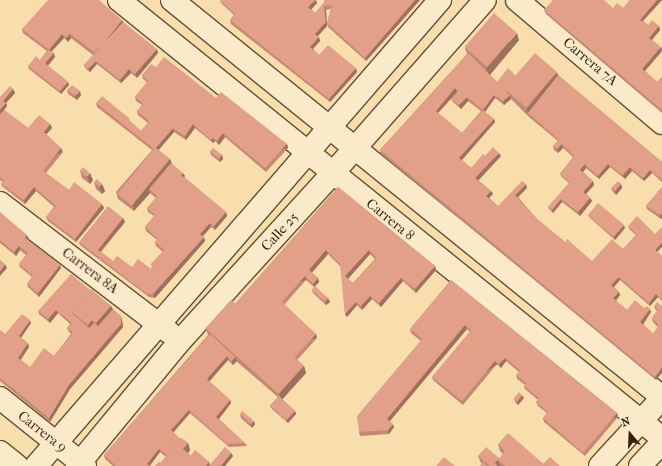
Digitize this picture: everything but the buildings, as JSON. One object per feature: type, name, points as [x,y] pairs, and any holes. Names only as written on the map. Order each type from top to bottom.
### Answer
[{"type":"street","name":"Carrera 8","points":[[120,0],[308,151],[333,173],[640,422],[662,438]]},
{"type":"street","points":[[172,0],[662,398],[600,466]]},
{"type":"street","points":[[36,466],[328,127],[440,0]]},
{"type":"street","name":"Calle 25","points":[[81,465],[180,341],[333,173],[485,0]]},
{"type":"street","name":"Carrera 7A","points":[[517,0],[662,124]]},
{"type":"street","name":"Carrera 8A","points":[[0,203],[180,341]]},
{"type":"street","name":"Carrera 9","points":[[0,398],[56,442],[81,465]]},
{"type":"street","points":[[640,466],[662,442]]},
{"type":"street","points":[[0,452],[17,466]]}]
